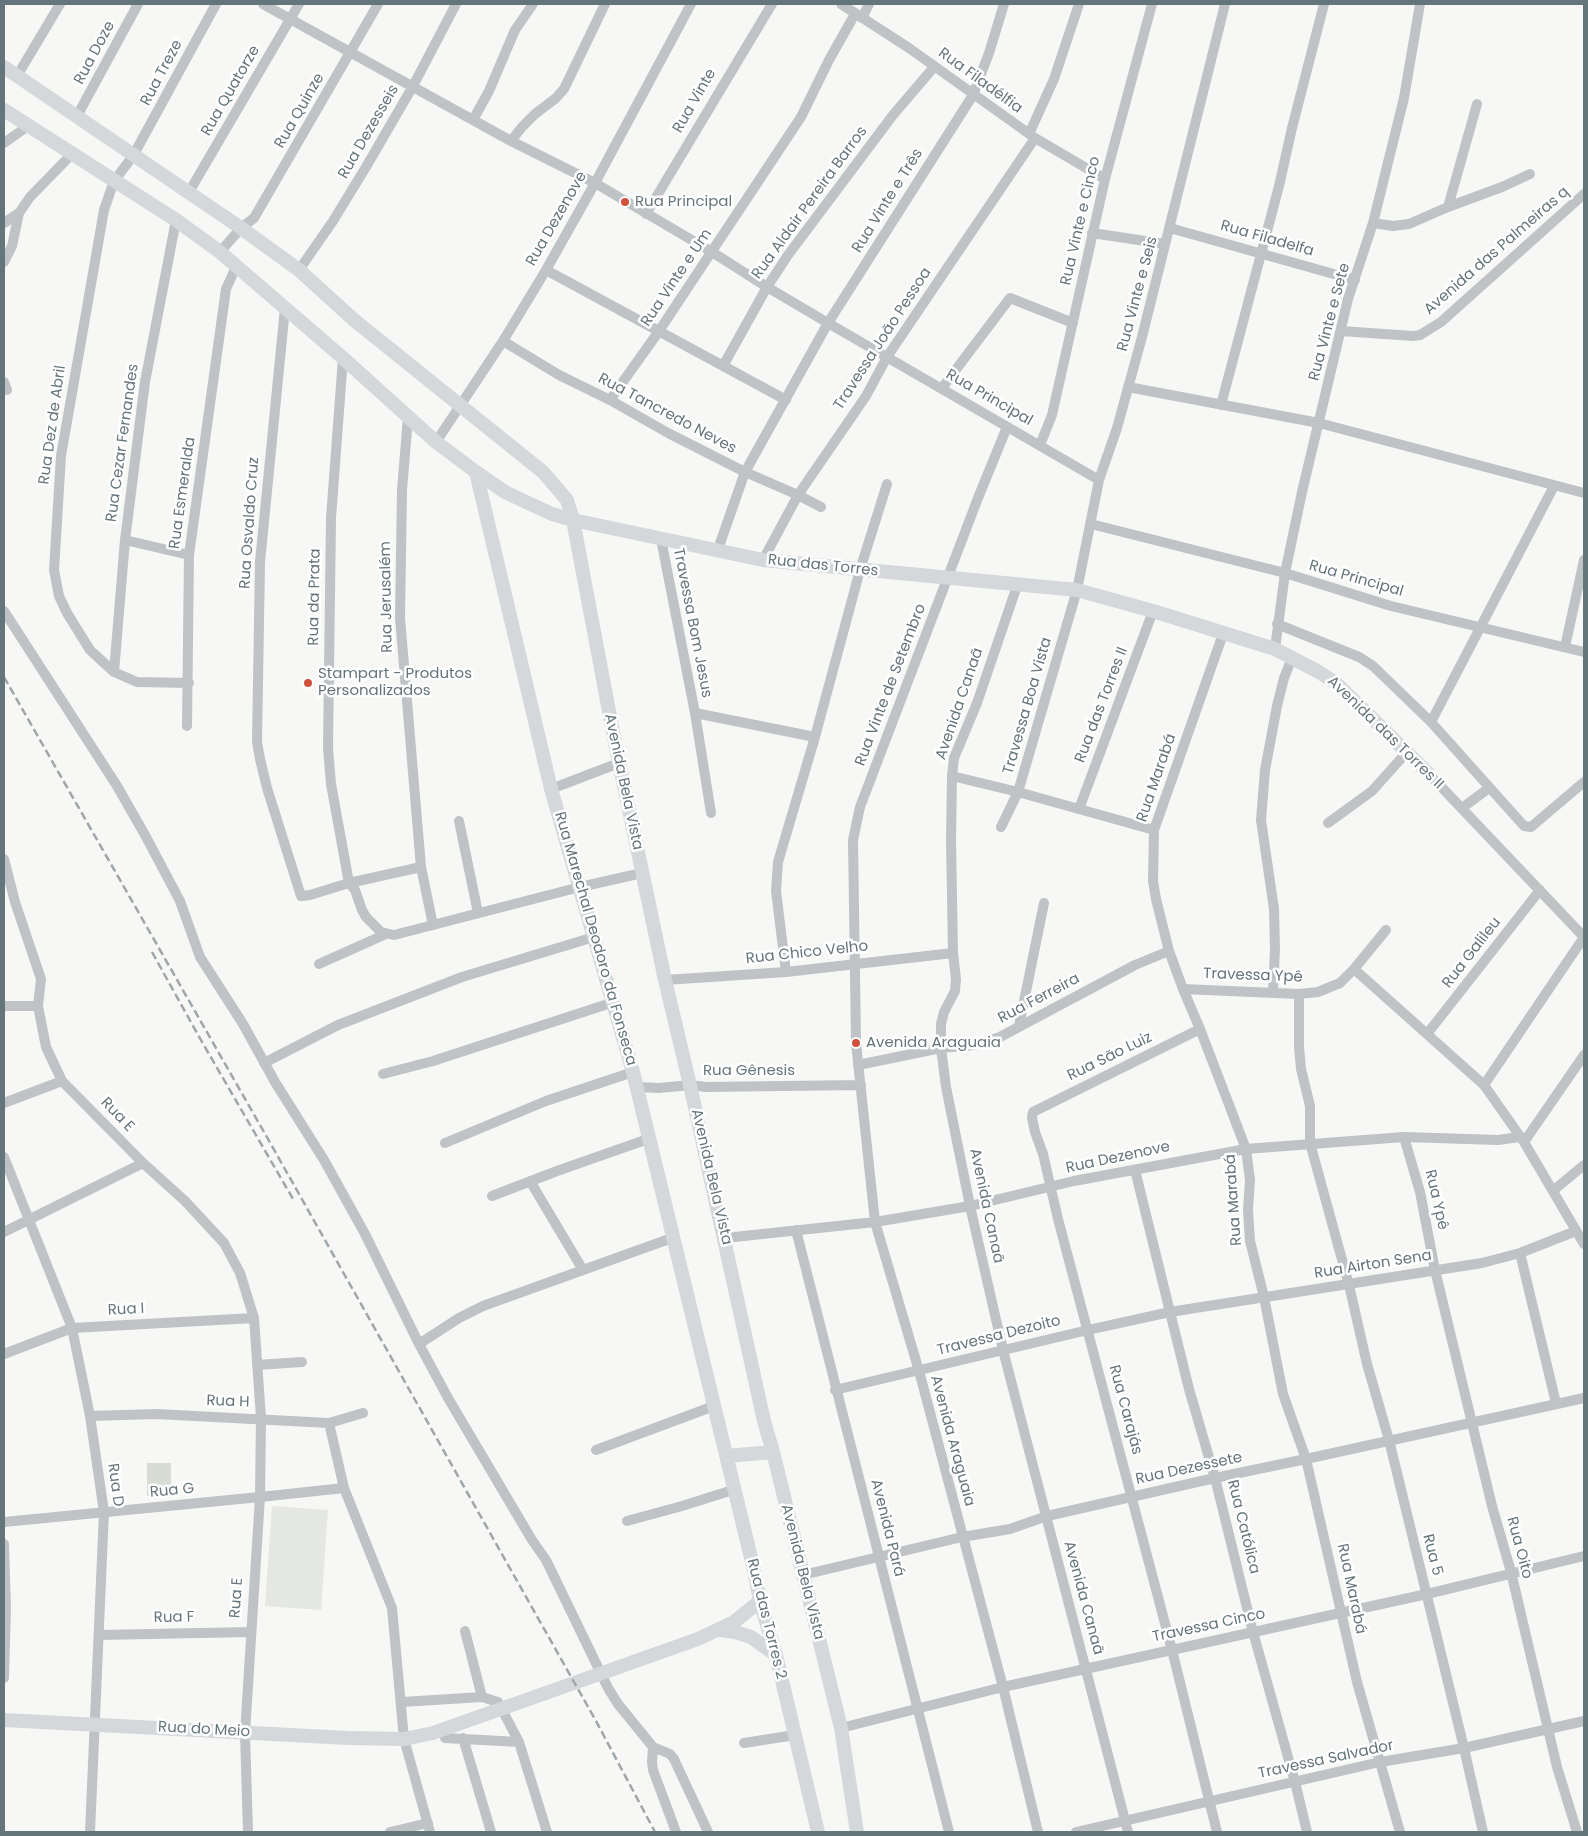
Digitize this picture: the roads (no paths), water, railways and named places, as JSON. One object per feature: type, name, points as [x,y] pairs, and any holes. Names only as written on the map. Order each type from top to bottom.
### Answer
[{"type":"street","points":[[17,76],[60,4]]},
{"type":"street","name":"Rua Doze","points":[[77,116],[138,4]]},
{"type":"street","name":"Rua Treze","points":[[133,156],[216,4]]},
{"type":"street","name":"Rua Principal","points":[[262,4],[473,120],[595,183],[828,323],[1099,480]]},
{"type":"street","name":"Rua Quatorze","points":[[189,192],[298,4]]},
{"type":"street","name":"Rua Quinze","points":[[220,252],[241,228],[252,221],[265,201],[378,4]]},
{"type":"street","name":"Rua Dezesseis","points":[[299,270],[345,202],[413,86],[456,4]]},
{"type":"street","points":[[473,120],[489,91],[511,38],[533,4]]},
{"type":"street","points":[[511,140],[528,120],[556,98],[564,89],[605,4]]},
{"type":"street","name":"Rua Dezenove","points":[[436,442],[503,341],[546,270],[691,4]]},
{"type":"street","name":"Rua Vinte","points":[[646,214],[772,4]]},
{"type":"street","name":"Rua Filadélfia","points":[[840,4],[909,48],[1032,136],[1105,179]]},
{"type":"street","name":"Rua Vinte e Um","points":[[610,400],[660,331],[801,117],[829,60],[858,16],[869,4]]},
{"type":"street","name":"Rua Vinte e Três","points":[[718,552],[745,472],[828,323],[973,95],[989,53],[1004,4]]},
{"type":"street","name":"Travessa João Pessoa","points":[[763,560],[798,495],[866,396],[887,357],[1032,136],[1054,79],[1079,4]]},
{"type":"street","name":"Rua Vinte e Cinco","points":[[1040,445],[1052,415],[1105,179],[1152,4]]},
{"type":"street","name":"Rua Vinte e Seis","points":[[1077,590],[1099,480],[1117,428],[1128,388],[1166,244],[1225,4]]},
{"type":"street","points":[[1220,405],[1279,186],[1324,4]]},
{"type":"street","name":"Rua Vinte e Sete","points":[[1275,649],[1285,573],[1302,492],[1348,299],[1373,223],[1404,98],[1420,4]]},
{"type":"street","name":"Avenida Bela Vista","points":[[4,67],[133,156],[189,192],[299,270],[354,320],[543,472],[567,500],[573,520],[619,763],[664,980],[725,1238],[764,1421],[840,1728],[857,1832]]},
{"type":"street","name":"Rua Aldair Pereira Barros","points":[[723,366],[788,255],[870,145],[934,67]]},
{"type":"street","points":[[1448,207],[1478,104]]},
{"type":"street","name":"Rua das Torres","points":[[4,110],[176,220],[220,252],[343,358],[436,442],[505,492],[552,514],[718,552],[763,560],[1077,590]]},
{"type":"street","points":[[4,143],[28,126]]},
{"type":"street","points":[[4,262],[12,246],[19,214],[30,197],[72,154]]},
{"type":"street","name":"Rua Dez de Abril","points":[[133,156],[114,181],[104,210],[61,456],[54,570],[59,596],[67,613],[90,650],[114,672],[136,682],[188,682]]},
{"type":"street","points":[[1373,223],[1402,226],[1502,187],[1530,174]]},
{"type":"street","name":"Avenida das Palmeiras q","points":[[1341,331],[1420,335],[1441,322],[1584,194]]},
{"type":"street","points":[[4,223],[19,214]]},
{"type":"street","name":"Rua Cezar Fernandes","points":[[114,672],[125,540],[145,382],[176,220]]},
{"type":"street","name":"Rua Filadelfa","points":[[1170,228],[1355,280]]},
{"type":"street","points":[[1092,234],[1166,244]]},
{"type":"street","name":"Rua Esmeralda","points":[[187,726],[189,556],[226,289],[236,267]]},
{"type":"street","points":[[546,270],[786,400]]},
{"type":"street","points":[[942,388],[1010,298],[1073,323]]},
{"type":"street","name":"Rua Osvaldo Cruz","points":[[285,308],[260,562],[257,742],[267,788],[299,894],[302,896],[310,895],[349,883]]},
{"type":"street","name":"Rua Tancredo Neves","points":[[503,341],[559,375],[610,400],[668,433],[745,472],[821,507]]},
{"type":"street","name":"Rua da Prata","points":[[343,358],[331,518],[328,748],[331,784],[349,883],[355,890],[366,917],[381,932],[390,935]]},
{"type":"street","points":[[1128,388],[1319,423],[1584,493]]},
{"type":"street","name":"Rua Jerusalém","points":[[408,417],[402,490],[400,618],[421,867],[433,925]]},
{"type":"street","name":"Rua Vinte de Setembro","points":[[855,964],[853,840],[860,807],[1007,427]]},
{"type":"street","name":"Rua Marechal Deodoro da Fonseca","points":[[476,472],[551,789],[637,1087],[648,1139],[714,1406]]},
{"type":"street","points":[[786,972],[776,891],[776,869],[815,737],[860,570],[887,484]]},
{"type":"street","points":[[1431,722],[1554,486]]},
{"type":"street","name":"Rua Principal","points":[[1091,524],[1285,573],[1383,603],[1479,628],[1584,652]]},
{"type":"street","name":"Travessa Bom Jesus","points":[[660,539],[694,713],[711,813]]},
{"type":"street","points":[[125,540],[189,556]]},
{"type":"street","points":[[1565,647],[1584,560]]},
{"type":"street","name":"Avenida Canaã","points":[[1018,583],[969,725],[954,758],[952,776],[953,953],[956,980],[955,991],[944,1012],[941,1024],[941,1048],[946,1087],[970,1206],[1002,1350],[1127,1827]]},
{"type":"street","name":"Avenida das Torres II","points":[[1077,590],[1154,611],[1275,649],[1319,672],[1337,684],[1428,772],[1584,937]]},
{"type":"street","name":"Travessa Boa Vista","points":[[1001,827],[1018,792],[1077,590]]},
{"type":"street","points":[[4,611],[117,786],[145,835],[180,902],[200,957],[243,1024],[264,1063],[324,1160],[448,1398],[532,1540],[546,1560],[608,1688],[618,1704],[653,1747],[670,1754],[674,1759],[708,1832]]},
{"type":"street","name":"Rua das Torres II","points":[[1079,809],[1154,611]]},
{"type":"street","points":[[1277,624],[1359,657],[1373,666],[1431,722],[1522,824],[1530,827],[1584,782]]},
{"type":"street","name":"Rua Marabá","points":[[1223,634],[1154,830],[1153,880],[1169,951],[1182,989],[1246,1148],[1250,1180],[1248,1223],[1283,1394],[1306,1459],[1357,1682],[1400,1832]]},
{"type":"street","points":[[1273,992],[1274,909],[1261,820],[1265,770],[1277,706],[1284,678],[1292,658]]},
{"type":"street","name":"Travessa Bom Jesus","points":[[694,713],[815,737]]},
{"type":"street","points":[[1328,822],[1372,791],[1407,752]]},
{"type":"street","points":[[551,789],[619,763]]},
{"type":"street","points":[[952,776],[1018,792],[1154,830]]},
{"type":"street","points":[[1462,808],[1489,788]]},
{"type":"street","points":[[459,821],[478,913]]},
{"type":"street","name":"Rua E","points":[[4,859],[15,902],[41,979],[38,1006],[46,1047],[62,1081],[143,1163],[185,1201],[224,1243],[240,1273],[254,1318],[261,1418],[260,1498],[245,1733],[248,1832]]},
{"type":"street","points":[[349,883],[421,867]]},
{"type":"street","points":[[318,964],[390,935],[642,873]]},
{"type":"street","name":"Rua Galileu","points":[[1427,1034],[1540,890]]},
{"type":"street","points":[[1019,1026],[1044,904]]},
{"type":"street","name":"Travessa Ypê","points":[[1182,989],[1299,994],[1318,992],[1340,983],[1386,930]]},
{"type":"street","points":[[264,1063],[338,1025],[453,981],[594,937]]},
{"type":"street","points":[[1484,1085],[1584,937]]},
{"type":"street","name":"Rua Ferreira","points":[[858,1065],[941,1048],[974,1045],[1000,1037],[1135,965],[1169,951]]},
{"type":"street","name":"Rua Chico Velho","points":[[664,980],[786,972],[953,953]]},
{"type":"street","name":"Avenida Araguaia","points":[[855,964],[858,1065],[875,1222],[919,1371],[1038,1832]]},
{"type":"street","points":[[1354,969],[1484,1085],[1554,1190],[1584,1244]]},
{"type":"street","name":"Rua 5","points":[[1299,994],[1299,1047],[1301,1068],[1310,1106],[1310,1143],[1349,1285],[1367,1364],[1389,1440],[1483,1832]]},
{"type":"street","points":[[383,1074],[433,1061],[614,1002]]},
{"type":"street","points":[[4,1006],[38,1006]]},
{"type":"street","name":"Rua São Luiz","points":[[1033,1112],[1200,1030]]},
{"type":"street","points":[[1522,1140],[1584,1055]]},
{"type":"street","points":[[445,1143],[546,1101],[633,1072]]},
{"type":"street","points":[[4,1103],[62,1081]]},
{"type":"street","name":"Rua Gênesis","points":[[637,1087],[659,1088],[690,1085],[706,1087],[861,1085]]},
{"type":"street","name":"Rua Carajás","points":[[1033,1112],[1035,1132],[1043,1154],[1058,1220],[1132,1496],[1217,1832]]},
{"type":"street","name":"Rua Dezenove","points":[[725,1238],[875,1222],[970,1206],[1074,1181],[1246,1148],[1404,1137],[1522,1140]]},
{"type":"street","name":"Rua Ypê","points":[[1404,1137],[1420,1192],[1435,1270]]},
{"type":"street","points":[[492,1196],[648,1139]]},
{"type":"street","name":"Rua D","points":[[4,1157],[72,1328],[90,1416],[104,1512],[90,1832]]},
{"type":"street","points":[[4,1232],[143,1163]]},
{"type":"street","points":[[1554,1190],[1584,1165]]},
{"type":"street","name":"Rua Católica","points":[[1135,1170],[1253,1632],[1307,1832]]},
{"type":"street","points":[[530,1181],[583,1270]]},
{"type":"street","name":"Avenida Pará","points":[[796,1230],[835,1390],[949,1832]]},
{"type":"street","name":"Rua Airton Sena","points":[[1170,1312],[1482,1263],[1520,1253],[1576,1231]]},
{"type":"street","points":[[419,1344],[459,1318],[483,1306],[672,1238]]},
{"type":"street","points":[[1520,1253],[1556,1403]]},
{"type":"street","name":"Rua Oito","points":[[1435,1270],[1492,1506],[1511,1572],[1557,1768],[1577,1832]]},
{"type":"street","name":"Travessa Dezoito","points":[[835,1390],[1170,1312]]},
{"type":"street","name":"Rua I","points":[[4,1354],[72,1328],[254,1318]]},
{"type":"street","points":[[257,1365],[302,1362]]},
{"type":"street","name":"Rua Dezessete","points":[[802,1575],[962,1537],[1010,1529],[1047,1516],[1132,1496],[1584,1398]]},
{"type":"street","points":[[596,1450],[714,1406]]},
{"type":"street","name":"Rua das Torres 2","points":[[714,1406],[760,1601],[776,1655],[818,1832]]},
{"type":"street","name":"Rua H","points":[[90,1416],[156,1414],[329,1423],[363,1413]]},
{"type":"street","points":[[329,1423],[344,1488],[392,1608],[404,1739],[429,1828],[390,1832]]},
{"type":"street","points":[[726,1456],[773,1452]]},
{"type":"street","name":"Rua G","points":[[4,1522],[260,1498],[344,1488]]},
{"type":"street","points":[[626,1521],[734,1490]]},
{"type":"street","points":[[4,1544],[4,1678]]},
{"type":"street","name":"Travessa Cinco","points":[[840,1728],[1086,1668],[1427,1594],[1511,1572],[1584,1556]]},
{"type":"street","name":"Rua do Meio","points":[[4,1720],[348,1738],[404,1739],[439,1735],[720,1630],[734,1622],[760,1601]]},
{"type":"street","points":[[720,1630],[750,1637],[776,1655]]},
{"type":"street","points":[[465,1631],[482,1697]]},
{"type":"street","name":"Rua F","points":[[100,1635],[250,1632]]},
{"type":"street","points":[[402,1702],[482,1697],[498,1702],[519,1742],[547,1832]]},
{"type":"street","name":"Travessa Salvador","points":[[1076,1832],[1127,1827],[1210,1802],[1380,1762],[1464,1748],[1584,1721]]},
{"type":"street","points":[[439,1735],[519,1742]]},
{"type":"street","points":[[744,1743],[795,1735]]},
{"type":"street","points":[[463,1738],[491,1832]]},
{"type":"street","points":[[653,1747],[653,1770],[676,1832]]},
{"type":"railway","points":[[4,677],[268,1139],[596,1721],[655,1832]]},
{"type":"railway","points":[[152,952],[293,1199]]},
{"type":"place","name":"Rua Principal","points":[[625,202]]},
{"type":"place","name":"Stampart - Produtos Personalizados","points":[[308,683]]},
{"type":"place","name":"Avenida Araguaia","points":[[856,1043]]}]
